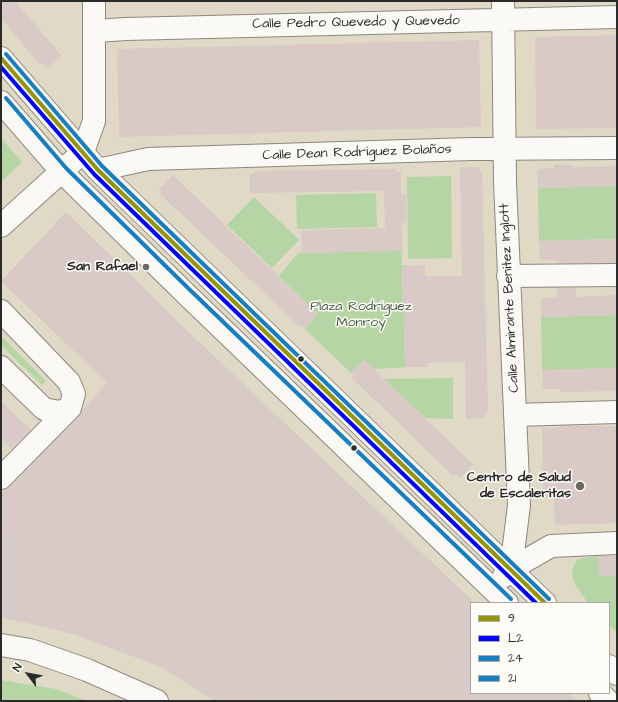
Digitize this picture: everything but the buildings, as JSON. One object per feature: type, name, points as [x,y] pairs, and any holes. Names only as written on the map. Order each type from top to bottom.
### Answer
[{"type":"street","points":[[1,226],[83,152],[94,121],[94,1]]},
{"type":"street","name":"Calle Pedro Quevedo y Quevedo","points":[[95,31],[503,10],[617,17]]},
{"type":"street","name":"Calle Almirante Benítez Inglott","points":[[503,10],[506,150],[505,182],[508,276],[519,505],[511,569]]},
{"type":"street","points":[[1,58],[98,170],[544,602]]},
{"type":"street","points":[[1,102],[62,172],[185,293],[500,595],[511,569],[551,546],[617,543]]},
{"type":"street","name":"Calle Dean Rodríguez Bolaños","points":[[98,170],[148,159],[472,149],[506,150],[617,148]]},
{"type":"street","points":[[508,276],[617,275]]},
{"type":"street","points":[[1,311],[69,382],[74,394],[70,408],[1,478]]},
{"type":"street","points":[[1,367],[44,409],[59,412],[70,408]]},
{"type":"street","points":[[515,414],[617,412]]},
{"type":"street","points":[[1,646],[30,650],[87,670],[157,701]]},
{"type":"shaded area","points":[[197,340],[474,602],[470,602],[470,694],[569,694],[576,701],[214,701],[161,667],[73,634],[1,617],[1,542],[46,498]]},
{"type":"green space","points":[[1,138],[22,162],[1,182]]},
{"type":"green space","points":[[451,176],[452,258],[408,259],[407,177]]},
{"type":"green space","points":[[617,186],[617,239],[539,241],[538,188]]},
{"type":"green space","points":[[376,193],[377,227],[297,229],[296,195]]},
{"type":"green space","points":[[254,197],[299,240],[272,268],[227,225]]},
{"type":"green space","name":"Plaza Rodríguez Monroy","points":[[402,248],[402,265],[407,265],[407,271],[402,272],[403,311],[407,311],[404,321],[405,362],[408,362],[409,367],[374,369],[364,360],[351,373],[305,329],[318,314],[279,276],[298,253],[346,252]]},
{"type":"green space","points":[[617,315],[617,368],[542,370],[541,317]]},
{"type":"green space","points":[[1,336],[46,381],[42,385],[1,345]]},
{"type":"green space","points":[[453,378],[453,419],[425,418],[384,379]]},
{"type":"green space","points":[[598,556],[600,576],[617,575],[617,633],[610,626],[610,602],[587,602],[574,582],[572,571],[578,559]]},
{"type":"green space","points":[[1,680],[56,689],[87,701],[1,701]]},
{"type":"transit line","name":"24","points":[[6,54],[102,166],[549,599]]},
{"type":"transit line","name":"9","points":[[1,58],[98,170],[544,602]]},
{"type":"transit line","name":"L2","points":[[1,67],[94,174],[535,602]]},
{"type":"transit line","name":"21","points":[[6,98],[66,168],[189,289],[511,599]]},
{"type":"place","name":"San Rafael","points":[[146,267]]},
{"type":"place","name":"Centro de Salud de Escaleritas","points":[[580,486]]}]
